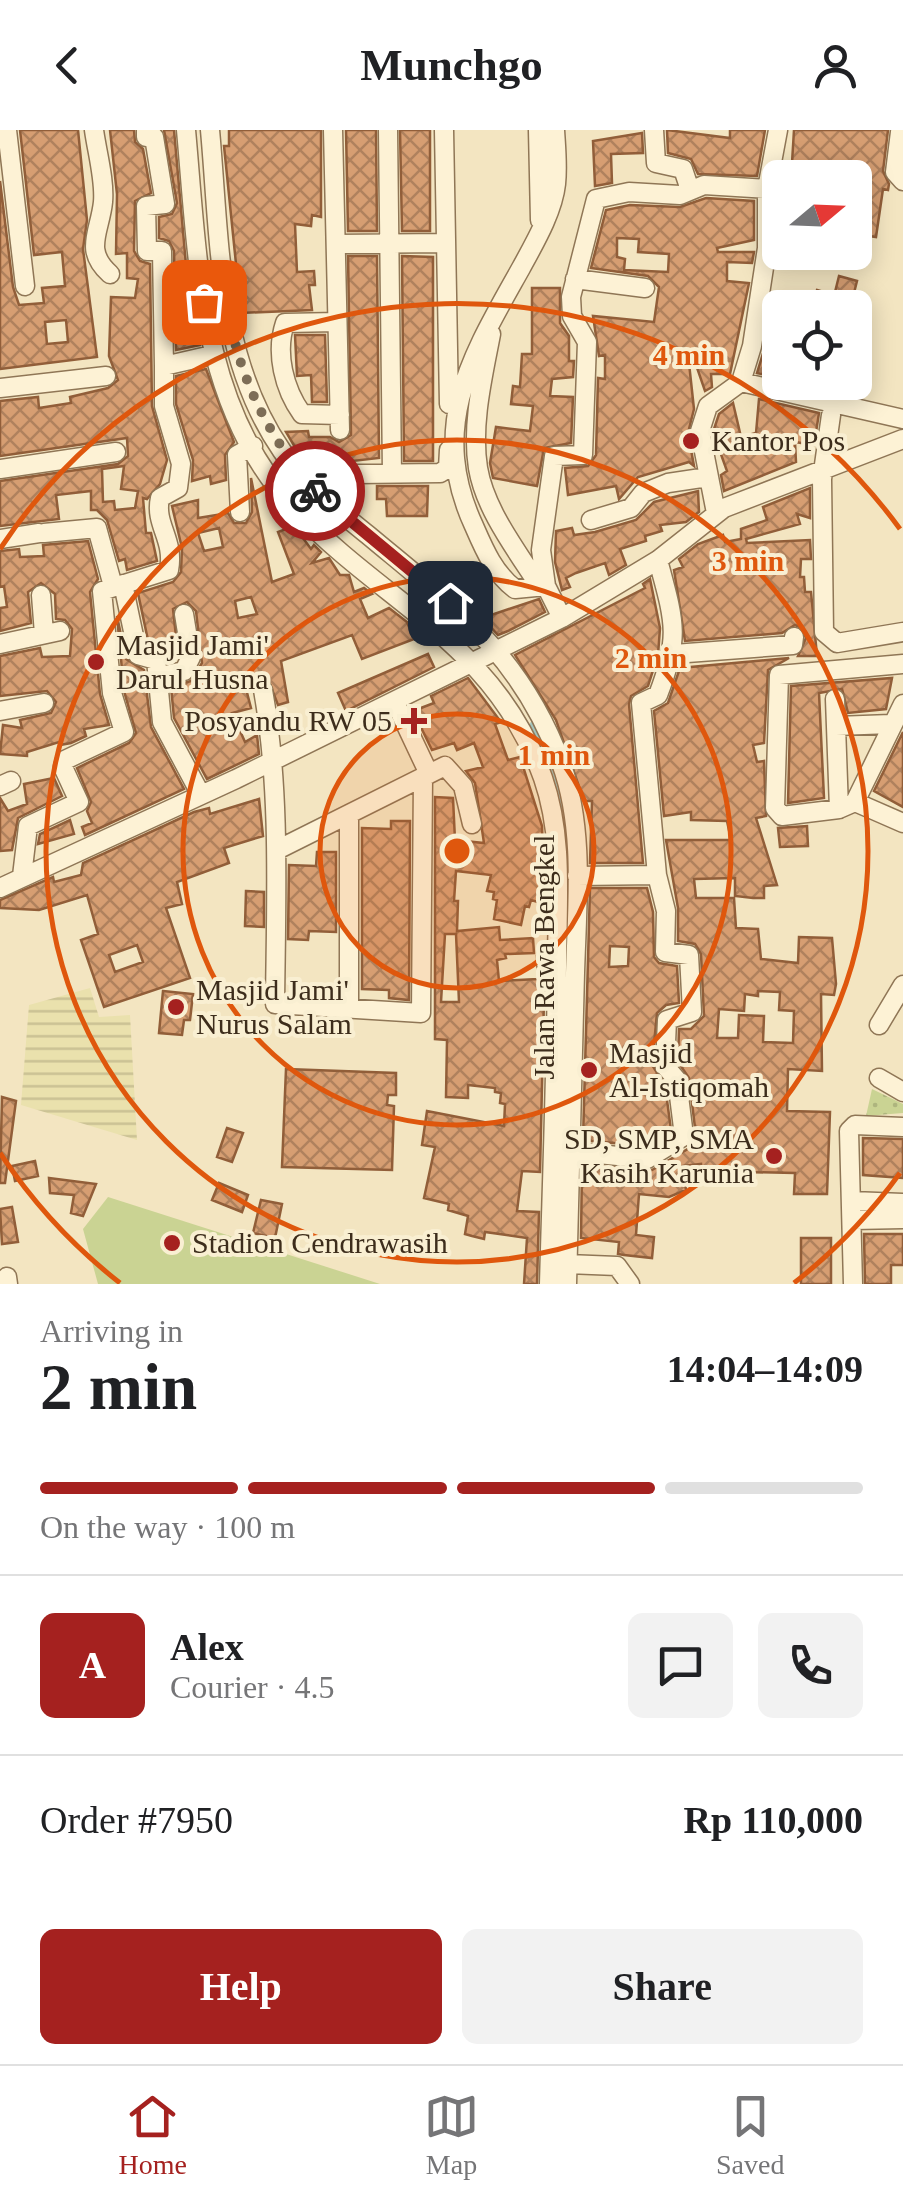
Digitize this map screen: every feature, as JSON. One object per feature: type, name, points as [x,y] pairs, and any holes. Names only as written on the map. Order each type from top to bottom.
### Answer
[{"type":"street","points":[[7,130],[25,286]]},
{"type":"street","points":[[94,130],[103,201],[94,247],[96,262],[110,274]]},
{"type":"street","points":[[22,876],[28,826],[79,802],[65,760],[124,732],[112,694],[102,591],[165,573],[171,558],[172,543],[157,509],[160,498],[178,488],[181,464],[164,406],[162,252],[147,251],[146,206],[165,204],[154,138],[146,138],[146,130]]},
{"type":"street","points":[[186,130],[211,273],[250,394],[283,453],[316,492],[477,626],[487,655]]},
{"type":"street","points":[[210,130],[212,355],[252,446],[292,506],[487,655]]},
{"type":"street","points":[[333,130],[338,322],[340,422],[302,414],[284,378],[281,351],[285,323],[338,322]]},
{"type":"street","points":[[388,130],[392,474]]},
{"type":"street","points":[[358,474],[440,473],[450,464],[444,130]]},
{"type":"street","points":[[538,130],[540,230]]},
{"type":"street","points":[[543,586],[515,590],[506,583],[489,560],[467,512],[458,479],[458,395],[464,372],[540,230],[556,186],[556,130]]},
{"type":"street","points":[[654,130],[656,163],[683,169],[690,190]]},
{"type":"street","points":[[772,160],[778,130]]},
{"type":"street","points":[[898,132],[894,172],[903,181]]},
{"type":"street","points":[[543,586],[541,550],[554,456],[583,456],[587,342],[571,311],[574,279],[597,197],[629,192],[680,196],[704,185],[762,189]]},
{"type":"street","points":[[336,244],[446,243]]},
{"type":"street","points":[[718,500],[700,430],[715,398],[741,382],[760,310],[765,270]]},
{"type":"street","points":[[574,279],[645,288]]},
{"type":"street","points":[[496,311],[479,405],[478,467],[494,510],[562,618]]},
{"type":"street","points":[[164,366],[212,355]]},
{"type":"street","points":[[0,388],[106,376]]},
{"type":"street","points":[[741,382],[903,419]]},
{"type":"street","points":[[831,415],[824,632],[837,643],[903,632]]},
{"type":"street","points":[[0,888],[269,764],[562,618],[658,560],[718,500],[903,439]]},
{"type":"street","points":[[240,512],[238,454],[252,446]]},
{"type":"street","points":[[0,469],[116,452]]},
{"type":"street","points":[[591,520],[631,508],[644,493],[668,483],[718,500]]},
{"type":"street","points":[[0,538],[97,528],[138,655],[156,660],[162,722],[201,796]]},
{"type":"street","points":[[569,1151],[648,1160],[684,1136],[677,1080],[665,1066],[667,1020],[692,1012],[694,985],[690,955],[665,952],[666,911],[657,875],[641,703],[658,694],[674,654],[674,619],[658,560]]},
{"type":"street","points":[[0,644],[52,632],[42,595]]},
{"type":"street","points":[[156,677],[184,671],[190,657],[184,614]]},
{"type":"street","points":[[674,654],[794,645],[794,637]]},
{"type":"street","name":"Jalan Rawa Bengkel","points":[[487,655],[521,683],[560,762],[570,794],[578,876],[549,1284]]},
{"type":"street","name":"Jalan Rawa Bengkel","points":[[487,655],[494,684],[527,741],[554,820],[569,1151],[567,1284]]},
{"type":"street","points":[[903,664],[779,674],[777,814],[847,806],[903,823]]},
{"type":"street","points":[[263,690],[272,741],[269,764],[277,850],[275,1004],[421,1013],[426,775],[394,702]]},
{"type":"street","points":[[835,699],[847,806]]},
{"type":"street","points":[[0,711],[44,703]]},
{"type":"street","points":[[847,806],[903,704]]},
{"type":"street","points":[[836,726],[891,724]]},
{"type":"street","points":[[277,850],[446,766],[463,786],[472,824]]},
{"type":"street","points":[[349,814],[350,1008]]},
{"type":"street","points":[[578,876],[657,875]]},
{"type":"street","points":[[879,1025],[903,985]]},
{"type":"street","points":[[879,1078],[903,1092]]},
{"type":"street","points":[[853,1284],[850,1126],[903,1127]]},
{"type":"street","points":[[852,1210],[903,1203]]},
{"type":"street","points":[[852,1210],[903,1219]]},
{"type":"street","points":[[567,1264],[617,1266],[630,1284]]},
{"type":"shaded area","points":[[90,988],[99,1017],[130,1015],[137,1140],[21,1105],[29,1005]]},
{"type":"green space","points":[[872,1089],[903,1104],[903,1113],[866,1116]]},
{"type":"green space","name":"Stadion Cendrawasih","points":[[108,1197],[380,1284],[98,1284],[83,1229]]},
{"type":"building","points":[[20,130],[78,130],[87,220],[83,249],[97,357],[0,369],[0,181],[13,287],[19,305],[44,303],[42,288],[65,286],[62,252],[34,255]],"holes":[[[66,320],[68,342],[47,344],[45,322]]]},
{"type":"building","points":[[110,130],[134,130],[135,142],[143,149],[151,193],[135,201],[134,251],[140,261],[150,264],[152,406],[167,460],[160,484],[147,499],[143,498],[146,533],[151,533],[157,561],[127,570],[125,559],[119,561],[107,520],[97,510],[91,510],[91,491],[56,495],[59,519],[0,526],[0,481],[118,464],[128,456],[127,438],[0,456],[0,401],[38,397],[39,408],[71,403],[70,397],[108,388],[118,380],[109,356],[111,297],[135,298],[138,279],[127,278],[127,253],[116,254],[117,194]],"holes":[[[124,466],[121,489],[138,491],[135,508],[115,510],[114,501],[103,502],[102,469]]]},
{"type":"building","points":[[164,130],[174,130],[186,265],[182,315],[188,315],[187,333],[197,332],[200,345],[176,350],[174,251],[169,241],[159,238],[159,217],[172,214],[177,203]]},
{"type":"building","points":[[229,130],[321,130],[321,217],[312,215],[311,226],[295,224],[297,272],[314,271],[315,285],[309,285],[312,310],[241,313],[224,146],[229,146]]},
{"type":"building","points":[[346,130],[376,130],[377,231],[348,231]]},
{"type":"building","points":[[400,130],[430,130],[430,231],[402,231]]},
{"type":"building","points":[[667,130],[730,138],[730,130],[765,130],[757,176],[698,174],[691,159],[668,153]]},
{"type":"building","points":[[794,130],[888,130],[883,171],[889,184],[888,190],[883,189],[876,237],[872,236],[872,160],[792,160]]},
{"type":"building","points":[[642,133],[643,153],[611,154],[612,183],[595,186],[593,141]]},
{"type":"building","points":[[706,198],[754,201],[754,240],[717,248],[718,252],[754,252],[752,263],[727,262],[727,281],[749,283],[730,374],[711,374],[712,387],[705,391],[692,353],[688,354],[694,409],[688,433],[694,466],[689,462],[638,477],[619,499],[616,486],[568,495],[565,468],[588,466],[596,455],[598,378],[605,379],[605,355],[599,356],[593,316],[654,322],[659,287],[648,276],[591,268],[606,210],[630,205],[680,207]],"holes":[[[617,238],[639,239],[638,252],[669,254],[668,272],[624,270],[625,259],[617,257]]]},
{"type":"building","points":[[348,256],[377,256],[379,458],[318,465],[312,448],[296,449],[286,432],[308,431],[309,437],[330,437],[339,442],[351,435]]},
{"type":"building","points":[[402,256],[433,257],[433,461],[404,461]]},
{"type":"building","points":[[839,276],[857,281],[855,290],[836,290]]},
{"type":"building","points":[[532,288],[560,288],[560,323],[569,336],[569,361],[574,361],[573,377],[552,379],[550,396],[573,397],[571,443],[544,448],[537,486],[493,478],[490,463],[496,427],[530,431],[533,406],[511,404],[513,386],[520,387],[522,354],[532,354]]},
{"type":"building","points":[[295,335],[325,335],[327,402],[312,402],[311,375],[297,376]]},
{"type":"building","points":[[206,369],[234,442],[225,455],[226,480],[211,484],[210,476],[192,481],[193,460],[176,404],[176,376]]},
{"type":"building","points":[[759,399],[819,413],[814,445],[795,442],[796,462],[724,491],[721,475],[727,471],[713,432],[719,414],[733,403],[741,437],[756,433]]},
{"type":"building","points":[[251,478],[272,582],[294,574],[278,532],[294,526],[311,549],[314,545],[321,552],[312,563],[329,558],[340,575],[349,575],[354,592],[364,588],[372,594],[360,599],[368,618],[389,608],[407,622],[414,639],[362,659],[352,635],[281,661],[288,702],[278,705],[268,679],[244,681],[251,708],[232,713],[245,742],[257,735],[259,754],[207,779],[174,718],[171,687],[191,681],[202,663],[196,611],[187,602],[173,609],[178,655],[169,662],[165,651],[149,645],[138,593],[173,582],[181,572],[182,548],[172,506],[198,500],[198,518],[228,513],[234,523],[246,523],[252,512]],"holes":[[[219,528],[223,547],[204,551],[198,533]],[[251,597],[257,614],[238,618],[235,601]]]},
{"type":"building","points":[[377,486],[428,486],[427,516],[387,516],[386,499],[377,499]]},
{"type":"building","points":[[810,488],[810,518],[797,514],[800,524],[746,539],[747,543],[810,540],[811,559],[801,559],[800,577],[804,577],[805,592],[811,592],[817,656],[798,656],[806,638],[802,628],[795,625],[782,633],[685,641],[674,570],[683,567],[679,559],[698,544],[723,535],[725,542],[741,539],[741,529],[767,520],[763,507]]},
{"type":"building","points":[[698,491],[699,512],[686,522],[660,525],[662,531],[645,536],[646,541],[620,549],[626,565],[609,575],[605,563],[576,573],[566,578],[570,587],[562,590],[555,562],[556,531],[572,528],[574,535],[595,532],[636,520],[654,502]]},
{"type":"building","points":[[88,541],[98,579],[90,592],[100,694],[109,725],[84,729],[86,736],[27,752],[27,756],[0,754],[3,725],[22,728],[20,720],[51,713],[56,702],[47,691],[0,696],[0,656],[40,648],[42,657],[70,656],[72,629],[65,620],[56,619],[55,594],[41,583],[28,592],[31,623],[0,631],[0,608],[7,607],[4,586],[0,587],[0,551],[19,549],[20,557],[44,556],[43,545]]},
{"type":"building","points":[[650,579],[660,628],[658,655],[648,686],[631,696],[629,704],[643,863],[590,863],[592,801],[584,801],[556,720],[515,655],[645,588],[643,584]]},
{"type":"building","points":[[539,599],[545,612],[508,631],[498,635],[487,623],[485,617]]},
{"type":"building","points":[[117,616],[126,659],[144,670],[151,727],[184,789],[85,835],[82,827],[92,823],[87,811],[91,802],[77,768],[129,743],[136,733],[124,691]]},
{"type":"building","points":[[428,654],[434,667],[346,711],[338,693]]},
{"type":"building","points":[[789,658],[768,670],[764,743],[753,745],[757,762],[764,761],[766,816],[756,818],[777,885],[764,886],[764,898],[753,898],[735,896],[735,878],[694,879],[696,898],[734,898],[736,928],[758,929],[761,959],[798,963],[799,937],[832,938],[836,984],[834,995],[821,994],[822,1071],[788,1069],[787,1111],[830,1112],[827,1194],[794,1194],[795,1173],[745,1172],[746,1177],[702,1179],[701,1164],[682,1166],[686,1190],[669,1197],[639,1194],[636,1235],[654,1237],[652,1258],[618,1254],[619,1242],[581,1238],[582,1165],[652,1170],[691,1147],[696,1136],[689,1078],[678,1062],[679,1029],[691,1029],[704,1016],[701,954],[695,944],[678,941],[678,908],[666,840],[731,840],[727,821],[691,820],[691,812],[664,816],[654,711],[668,703],[680,668]],"holes":[[[780,992],[779,1010],[794,1011],[793,1043],[763,1042],[764,1016],[739,1015],[738,1038],[717,1038],[719,1009],[744,1011],[745,994]]]},
{"type":"building","points":[[468,678],[501,722],[495,724],[508,760],[520,757],[542,826],[545,904],[531,900],[529,907],[525,906],[521,925],[494,919],[497,900],[493,899],[494,892],[487,891],[491,875],[456,871],[454,901],[458,901],[457,931],[499,927],[500,940],[533,938],[534,953],[505,954],[506,958],[497,960],[499,981],[538,979],[537,956],[545,956],[540,1172],[522,1171],[517,1211],[539,1212],[537,1284],[524,1284],[527,1238],[485,1232],[484,1239],[465,1234],[468,1216],[448,1210],[449,1204],[424,1198],[435,1147],[422,1145],[427,1111],[504,1126],[505,1104],[500,1103],[501,1093],[495,1092],[495,1088],[468,1085],[468,1098],[446,1097],[447,1040],[435,1039],[435,797],[453,798],[455,840],[484,843],[475,783],[466,771],[483,767],[474,743],[457,750],[454,743],[432,750],[413,711],[434,703],[431,696]],"holes":[[[445,934],[456,934],[459,1002],[441,1002]]]},
{"type":"building","points":[[892,678],[886,709],[848,713],[842,689],[819,693],[824,798],[788,803],[791,686]]},
{"type":"building","points":[[903,732],[903,807],[874,791]]},
{"type":"building","points":[[54,778],[62,796],[18,818],[12,850],[0,851],[0,798],[8,811],[27,804],[24,784]]},
{"type":"building","points":[[259,799],[263,836],[224,848],[229,863],[177,882],[182,904],[166,908],[190,978],[104,1007],[81,940],[98,934],[87,895],[39,910],[0,908],[0,900],[53,877],[54,882],[81,875],[83,863],[194,812],[209,808],[210,814]],"holes":[[[137,945],[143,962],[115,972],[109,955]]]},
{"type":"building","points":[[70,820],[74,834],[38,844],[40,834]]},
{"type":"building","points":[[391,821],[410,821],[409,1000],[389,998],[389,990],[362,989],[362,828],[391,829]]},
{"type":"building","points":[[807,826],[808,846],[780,847],[778,828]]},
{"type":"building","points":[[317,852],[336,852],[336,932],[309,931],[308,940],[288,939],[289,865],[316,866]]},
{"type":"building","points":[[590,888],[647,888],[653,912],[654,957],[659,963],[677,966],[679,1003],[666,1005],[657,1013],[652,1065],[665,1085],[671,1130],[644,1146],[583,1140]],"holes":[[[610,946],[629,947],[628,966],[609,967]]]},
{"type":"building","points":[[246,891],[264,892],[264,927],[245,926]]},
{"type":"building","name":"Masjid Jami' Nurus Salam","points":[[163,991],[193,994],[190,1020],[184,1020],[182,1035],[159,1033]]},
{"type":"building","points":[[286,1069],[396,1073],[396,1095],[388,1095],[387,1105],[394,1106],[392,1170],[282,1167]]},
{"type":"building","points":[[2,1097],[16,1101],[5,1183],[0,1183]]},
{"type":"building","points":[[227,1128],[243,1133],[232,1162],[217,1157]]},
{"type":"building","points":[[863,1138],[903,1139],[903,1178],[863,1175]]},
{"type":"building","points":[[35,1161],[38,1176],[15,1181],[12,1166]]},
{"type":"building","points":[[49,1178],[96,1184],[83,1216],[71,1213],[74,1195],[50,1193]]},
{"type":"building","points":[[219,1183],[248,1195],[242,1212],[212,1200]]},
{"type":"building","points":[[261,1200],[282,1204],[275,1238],[253,1233]]},
{"type":"building","points":[[12,1207],[18,1242],[2,1244],[0,1209]]},
{"type":"building","points":[[864,1234],[903,1234],[903,1265],[891,1265],[891,1284],[865,1284]]},
{"type":"building","points":[[801,1238],[831,1238],[831,1284],[801,1284]]},
{"type":"waterway","points":[[536,725],[556,787],[558,807]]},
{"type":"way so far","points":[[204,302],[200,275],[223,271],[226,312],[250,394],[283,453],[315,491]]},
{"type":"place","name":"Kantor Pos","points":[[691,441]]},
{"type":"place","name":"Masjid Jami' Darul Husna","points":[[96,662]]},
{"type":"place","name":"Posyandu RW 05","points":[[414,721]]},
{"type":"place","name":"Masjid Jami' Nurus Salam","points":[[176,1007]]},
{"type":"place","name":"Masjid Al-Istiqomah","points":[[589,1070]]},
{"type":"place","name":"SD, SMP, SMA Kasih Karunia","points":[[774,1156]]},
{"type":"place","name":"Stadion Cendrawasih","points":[[172,1243]]},
{"type":"route","points":[[315,491],[450,603]]}]
